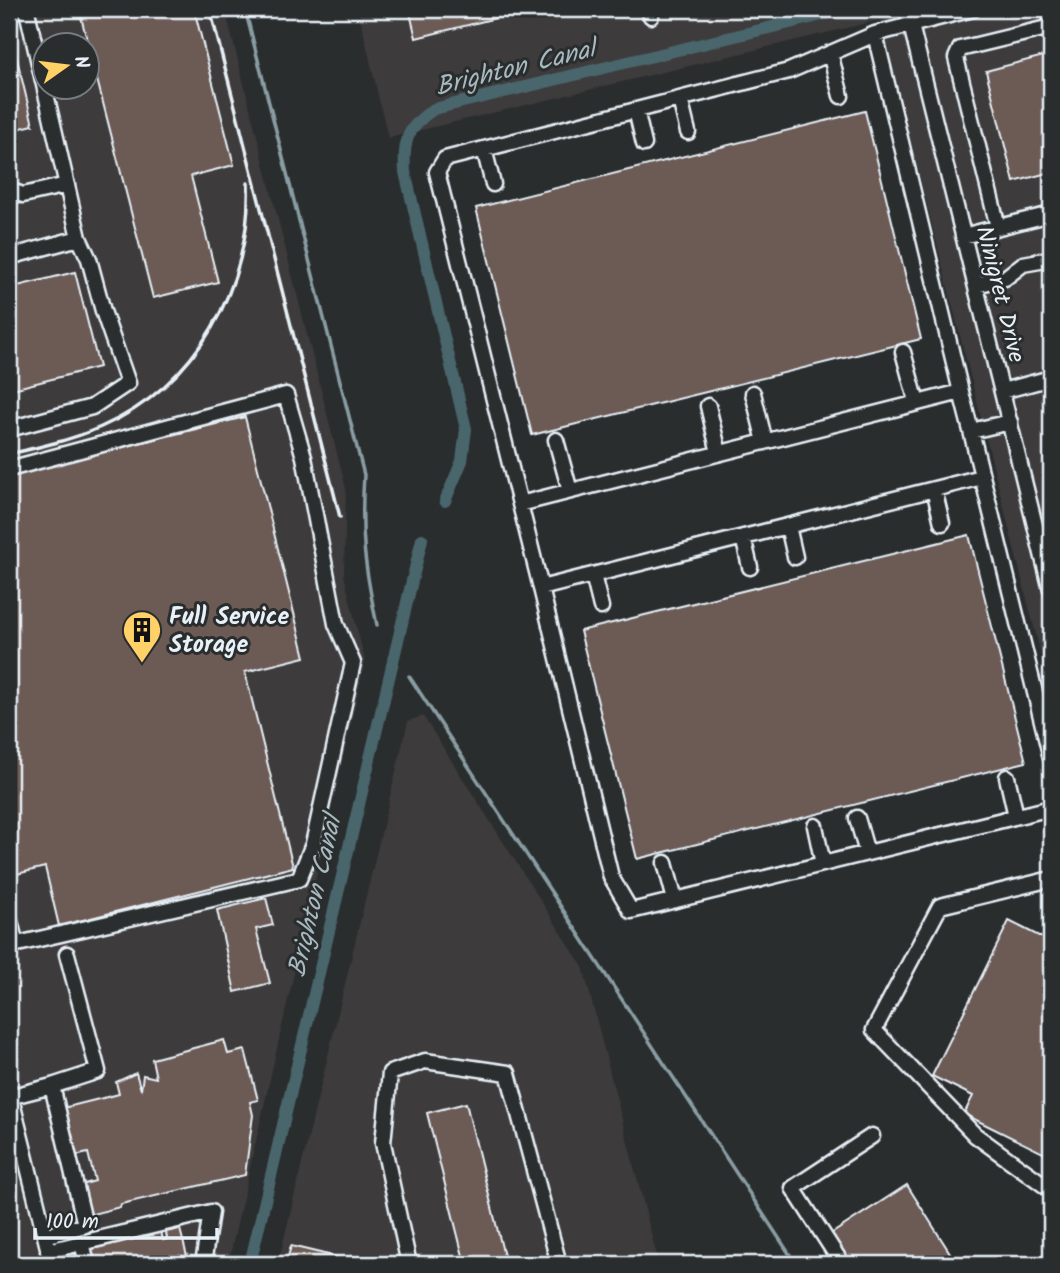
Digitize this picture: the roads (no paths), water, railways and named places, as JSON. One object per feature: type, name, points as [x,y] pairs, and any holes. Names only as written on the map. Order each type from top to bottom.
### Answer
[{"type":"street","name":"Ninigret Drive","points":[[907,9],[1051,590]]},
{"type":"street","points":[[973,9],[874,34],[789,71],[445,159],[437,172],[611,877],[631,911],[1051,808]]},
{"type":"street","points":[[9,429],[92,407],[128,383],[103,312],[89,258],[79,238],[27,11]]},
{"type":"street","points":[[998,227],[956,58],[960,48],[1051,27]]},
{"type":"street","points":[[874,34],[1051,758]]},
{"type":"street","points":[[831,53],[841,96]]},
{"type":"street","points":[[680,99],[688,132]]},
{"type":"street","points":[[636,110],[644,144]]},
{"type":"street","points":[[484,149],[493,184]]},
{"type":"street","points":[[9,190],[23,195],[67,185]]},
{"type":"street","points":[[964,236],[1051,214]]},
{"type":"street","points":[[9,257],[79,238]]},
{"type":"street","points":[[976,285],[1005,278],[1023,264],[1051,259]]},
{"type":"street","points":[[903,352],[917,403]]},
{"type":"street","points":[[1002,391],[1051,378]]},
{"type":"street","points":[[520,504],[961,392]]},
{"type":"street","points":[[753,393],[765,442]]},
{"type":"street","points":[[9,469],[286,395],[304,457],[336,624],[353,663],[313,844],[299,879],[12,945],[9,917]]},
{"type":"street","points":[[708,406],[719,453]]},
{"type":"street","points":[[971,431],[1010,422]]},
{"type":"street","points":[[556,440],[570,491]]},
{"type":"street","points":[[541,588],[982,477]]},
{"type":"street","points":[[934,489],[942,523]]},
{"type":"street","points":[[788,526],[795,557]]},
{"type":"street","points":[[743,537],[750,567]]},
{"type":"street","points":[[593,575],[601,607]]},
{"type":"street","points":[[1007,777],[1016,816]]},
{"type":"street","points":[[858,818],[867,853]]},
{"type":"street","points":[[815,826],[823,864]]},
{"type":"street","points":[[665,863],[675,900]]},
{"type":"street","points":[[1051,879],[940,906],[874,1030],[975,1135],[1051,1190]]},
{"type":"street","points":[[67,954],[98,1071],[52,1086],[9,1095],[50,1258],[82,1242],[211,1212],[203,1264]]},
{"type":"street","points":[[409,1264],[383,1143],[390,1073],[425,1061],[508,1073],[559,1264]]},
{"type":"street","points":[[45,1236],[85,1225],[52,1086]]},
{"type":"street","points":[[842,1264],[793,1188],[872,1136]]},
{"type":"street","points":[[82,1242],[87,1264]]},
{"type":"waterway","points":[[245,9],[364,475],[364,551],[377,625]]},
{"type":"waterway","name":"Brighton Canal","points":[[445,501],[462,461],[466,429],[405,172],[406,143],[412,128],[434,109],[847,9]]},
{"type":"waterway","name":"Brighton Canal","points":[[250,1264],[422,539]]},
{"type":"waterway","points":[[409,676],[796,1264]]},
{"type":"railway","points":[[210,9],[340,517]]},
{"type":"railway","points":[[9,454],[44,446],[101,427],[135,409],[165,386],[190,359],[212,328],[228,295],[240,259],[247,221],[248,183]]},
{"type":"place","name":"Full Service Storage","points":[[142,664]]}]
